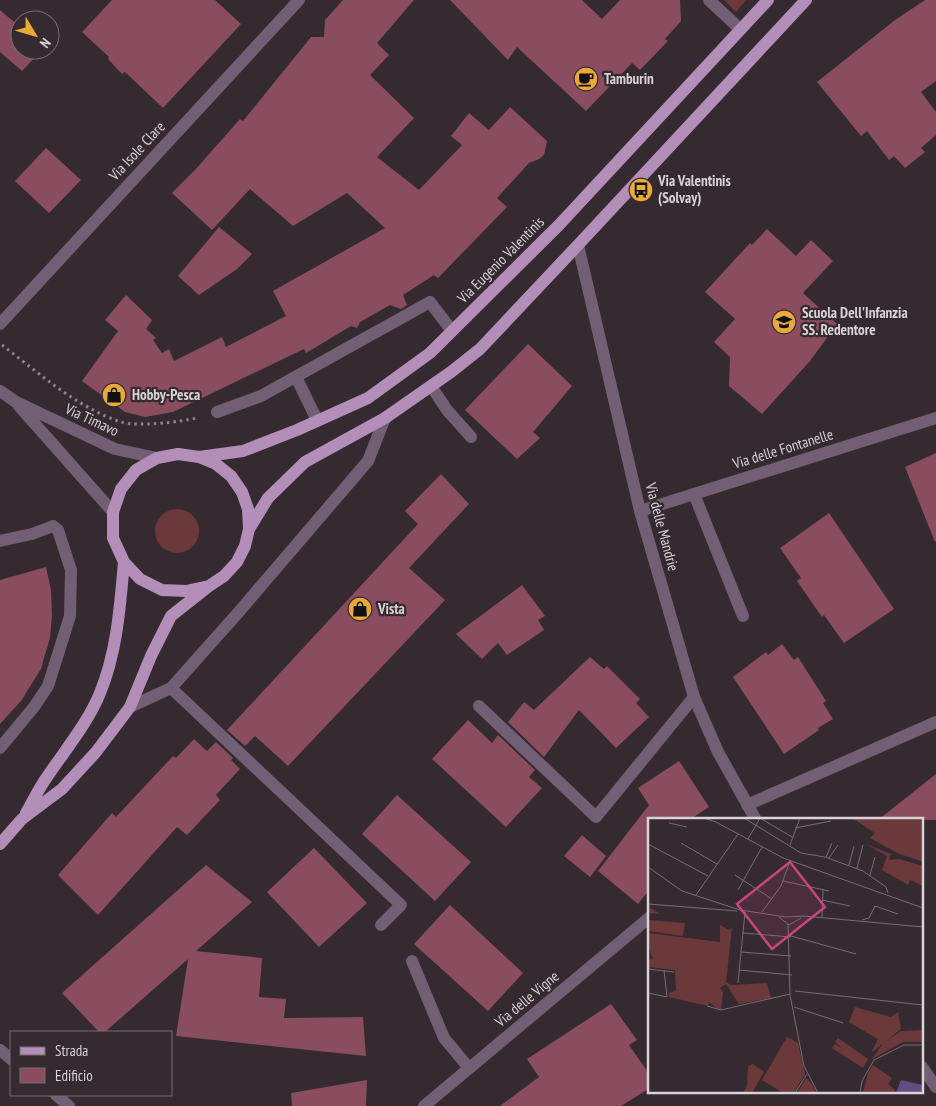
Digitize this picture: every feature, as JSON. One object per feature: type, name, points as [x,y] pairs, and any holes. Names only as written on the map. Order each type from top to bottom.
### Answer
[{"type":"main road","name":"Via Eugenio Valentinis","points":[[199,456],[244,451],[368,398],[430,353],[559,225],[768,0]]},
{"type":"main road","points":[[22,819],[62,789],[96,752],[130,707],[151,656],[171,616],[224,576],[237,562],[245,546],[249,529],[268,498],[305,462],[385,418],[451,372],[480,349],[806,0]]},
{"type":"main road","name":"Via Timavo","points":[[209,586],[186,592],[162,590],[140,579],[124,562],[113,538],[113,512],[120,489],[136,470],[157,458],[178,454],[199,456],[216,464],[231,476],[242,492],[248,509],[249,529]]},
{"type":"main road","points":[[0,844],[22,819],[45,779],[85,721],[99,695],[108,671],[118,628],[124,562]]},
{"type":"street","name":"Via Isole Clare","points":[[0,324],[299,0]]},
{"type":"street","points":[[709,0],[740,30]]},
{"type":"street","name":"Via delle Mandrie","points":[[578,245],[640,511],[694,697],[718,752],[755,818]]},
{"type":"street","points":[[217,412],[261,396],[430,302],[452,331]]},
{"type":"street","points":[[296,377],[317,420]]},
{"type":"street","points":[[431,386],[446,410],[471,437]]},
{"type":"street","name":"Via Timavo","points":[[0,391],[16,402],[115,449],[157,458]]},
{"type":"street","name":"Via Timavo","points":[[16,402],[113,512]]},
{"type":"street","points":[[130,707],[171,688],[368,461],[385,418]]},
{"type":"street","name":"Via delle Fontanelle","points":[[640,511],[936,418]]},
{"type":"street","points":[[694,494],[743,616]]},
{"type":"street","points":[[0,541],[32,534],[53,526],[58,530],[71,570],[70,616],[48,686],[34,707],[0,748]]},
{"type":"street","points":[[171,688],[401,905],[381,925]]},
{"type":"street","points":[[479,706],[596,817],[694,697]]},
{"type":"street","points":[[747,805],[936,722]]},
{"type":"street","name":"Via delle Vigne","points":[[424,1106],[648,919]]},
{"type":"street","points":[[412,961],[444,1038],[470,1068]]},
{"type":"street","points":[[0,1050],[10,1058]]},
{"type":"street","points":[[924,1070],[936,1087]]},
{"type":"street","points":[[57,1096],[69,1106]]},
{"type":"path","points":[[0,343],[72,398],[123,423],[164,423],[187,420],[217,412]]},
{"type":"shaded area","points":[[724,0],[746,0],[736,12]]},
{"type":"shaded area","points":[[177,509],[189,513],[195,519],[199,531],[195,543],[189,549],[177,553],[165,549],[159,543],[155,531],[159,519],[165,513]]},
{"type":"building","points":[[112,0],[215,0],[241,24],[163,108],[125,72],[122,74],[108,59],[109,57],[82,32]]},
{"type":"building","points":[[343,0],[414,0],[377,43],[389,55],[370,75],[414,118],[377,157],[419,190],[462,145],[451,136],[469,113],[489,130],[510,107],[547,141],[544,155],[529,163],[497,198],[507,207],[438,278],[434,275],[403,295],[407,305],[401,309],[390,305],[360,322],[357,328],[351,326],[306,353],[304,349],[173,412],[145,417],[125,412],[82,381],[118,331],[105,320],[126,295],[152,320],[146,329],[156,338],[153,340],[162,353],[169,349],[174,361],[222,337],[226,347],[286,316],[273,291],[385,228],[347,193],[293,226],[250,189],[212,230],[172,193],[240,119],[243,121],[311,37],[324,37],[325,20]]},
{"type":"building","points":[[450,0],[582,0],[602,19],[620,0],[680,0],[681,21],[665,39],[668,41],[640,70],[632,63],[586,111],[517,47],[508,60]]},
{"type":"building","points":[[925,0],[936,0],[936,81],[921,92],[936,112],[936,135],[921,148],[925,152],[905,168],[894,156],[889,160],[867,131],[861,136],[817,82],[895,20]]},
{"type":"building","points":[[0,10],[10,18],[10,60],[32,60],[22,71],[0,52]]},
{"type":"building","points":[[46,148],[81,180],[49,213],[15,181]]},
{"type":"building","points":[[219,227],[252,254],[237,269],[199,295],[178,276]]},
{"type":"building","name":"Scuola Dell'Infanzia SS. Redentore","points":[[767,229],[796,256],[811,240],[833,261],[803,293],[837,324],[810,361],[762,414],[729,386],[730,357],[714,342],[735,319],[705,292],[750,243],[752,245]]},
{"type":"building","points":[[528,344],[572,386],[533,432],[540,438],[517,459],[465,410]]},
{"type":"building","points":[[936,453],[936,541],[935,542],[905,467]]},
{"type":"building","points":[[441,474],[469,504],[409,568],[445,600],[288,766],[255,736],[245,746],[227,730],[418,524],[405,511]]},
{"type":"building","points":[[829,513],[894,609],[844,643],[824,615],[822,617],[797,581],[801,578],[780,548]]},
{"type":"building","points":[[46,567],[51,590],[52,615],[50,638],[41,669],[21,701],[0,724],[0,580]]},
{"type":"building","points":[[522,585],[545,616],[538,620],[544,630],[507,655],[498,643],[482,659],[456,634]]},
{"type":"building","points":[[782,644],[794,660],[798,657],[826,701],[823,703],[833,719],[784,754],[733,677],[766,652],[768,655]]},
{"type":"building","points":[[590,657],[604,669],[607,666],[640,699],[636,703],[649,717],[616,748],[579,710],[544,757],[508,722],[524,702],[534,710]]},
{"type":"building","points":[[468,720],[492,743],[498,735],[535,770],[529,777],[542,788],[506,827],[432,759]]},
{"type":"building","points":[[194,739],[207,751],[216,742],[233,758],[231,760],[240,769],[216,795],[220,800],[187,835],[177,827],[98,915],[58,875],[112,813],[116,817],[173,756],[176,758]]},
{"type":"building","points":[[679,761],[709,807],[692,818],[648,818],[648,892],[638,904],[598,871],[649,805],[638,788]]},
{"type":"building","points":[[936,774],[936,820],[924,820],[924,818],[881,818]]},
{"type":"building","points":[[397,795],[471,862],[435,901],[362,834]]},
{"type":"building","points":[[582,835],[606,856],[590,877],[564,856]]},
{"type":"building","points":[[314,848],[367,903],[319,947],[267,892]]},
{"type":"building","points":[[206,865],[252,902],[196,951],[262,958],[259,997],[286,999],[284,1018],[363,1017],[366,1056],[176,1036],[188,959],[106,1031],[98,1031],[62,993]]},
{"type":"building","points":[[450,905],[523,973],[488,1011],[414,944]]},
{"type":"building","points":[[611,1004],[637,1040],[629,1045],[648,1072],[648,1089],[621,1106],[500,1106],[539,1077],[527,1059]]},
{"type":"building","points":[[367,1080],[366,1106],[292,1106],[291,1093]]},
{"type":"place","name":"Tamburin","points":[[586,79]]},
{"type":"place","name":"Via Valentinis (Solvay)","points":[[641,190]]},
{"type":"place","name":"Scuola Dell'Infanzia SS. Redentore","points":[[784,322]]},
{"type":"place","name":"Hobby-Pesca","points":[[114,395]]},
{"type":"place","name":"Vista","points":[[360,609]]}]
